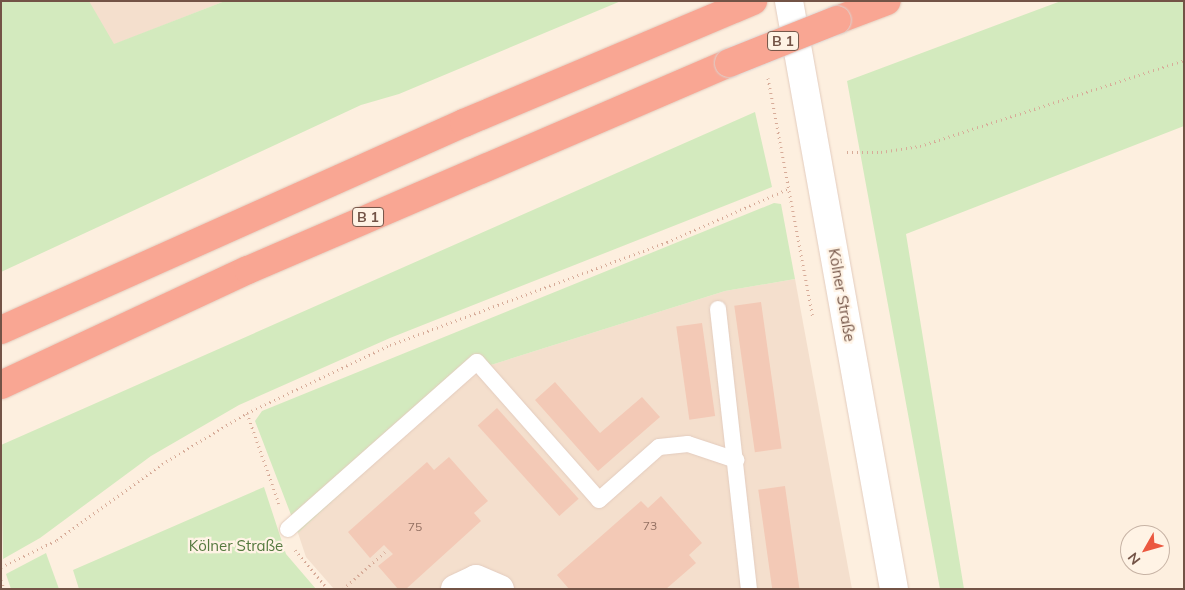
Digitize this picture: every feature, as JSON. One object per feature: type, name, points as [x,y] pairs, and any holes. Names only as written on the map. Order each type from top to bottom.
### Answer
[{"type":"highway","points":[[1,330],[464,122],[753,1]]},
{"type":"highway","name":"B 1","points":[[6,383],[294,250],[729,63],[886,1]]},
{"type":"main road","name":"Kölner Straße","points":[[789,1],[894,589]]},
{"type":"main road","points":[[455,589],[476,579],[500,589]]},
{"type":"lane","points":[[718,309],[736,460],[748,589]]},
{"type":"lane","points":[[288,528],[477,362],[599,500],[659,447],[688,444],[736,460]]},
{"type":"path","points":[[817,158],[842,152],[881,152],[920,146],[1184,60]]},
{"type":"path","points":[[1,567],[57,540],[162,464],[247,413],[390,344],[666,242],[788,189],[766,70]]},
{"type":"path","points":[[343,589],[388,549]]},
{"type":"path","points":[[1,580],[4,589]]},
{"type":"shaded area","points":[[88,1],[225,1],[113,45]]},
{"type":"shaded area","points":[[795,279],[852,589],[334,589],[306,557],[298,533],[475,370],[725,291]]},
{"type":"green space","points":[[1,1],[89,1],[114,44],[225,1],[621,1],[399,94],[361,105],[1,272]]},
{"type":"green space","points":[[1061,1],[1184,1],[1184,126],[906,234],[964,589],[940,589],[847,81]]},
{"type":"green space","points":[[755,112],[772,187],[390,338],[239,405],[151,456],[40,538],[3,559],[1,445]]},
{"type":"green space","points":[[774,203],[781,204],[795,279],[725,291],[475,370],[298,533],[255,421],[262,411]]},
{"type":"green space","name":"Kölner Straße","points":[[264,487],[286,554],[316,589],[79,589],[73,570]]},
{"type":"green space","points":[[46,553],[59,589],[11,589],[6,574]]},
{"type":"building","points":[[761,302],[782,449],[755,452],[734,306]]},
{"type":"building","points":[[702,323],[715,416],[689,420],[676,327]]},
{"type":"building","points":[[555,382],[600,433],[642,397],[660,417],[598,471],[535,400]]},
{"type":"building","points":[[497,408],[579,499],[559,516],[478,425]]},
{"type":"building","points":[[449,457],[488,501],[474,513],[481,521],[406,589],[398,589],[378,566],[393,554],[384,545],[370,558],[348,532],[427,462],[434,470]]},
{"type":"building","points":[[785,486],[799,589],[772,589],[758,490]]},
{"type":"building","points":[[661,496],[702,543],[689,555],[696,563],[666,589],[569,589],[557,575],[641,501],[648,508]]}]
